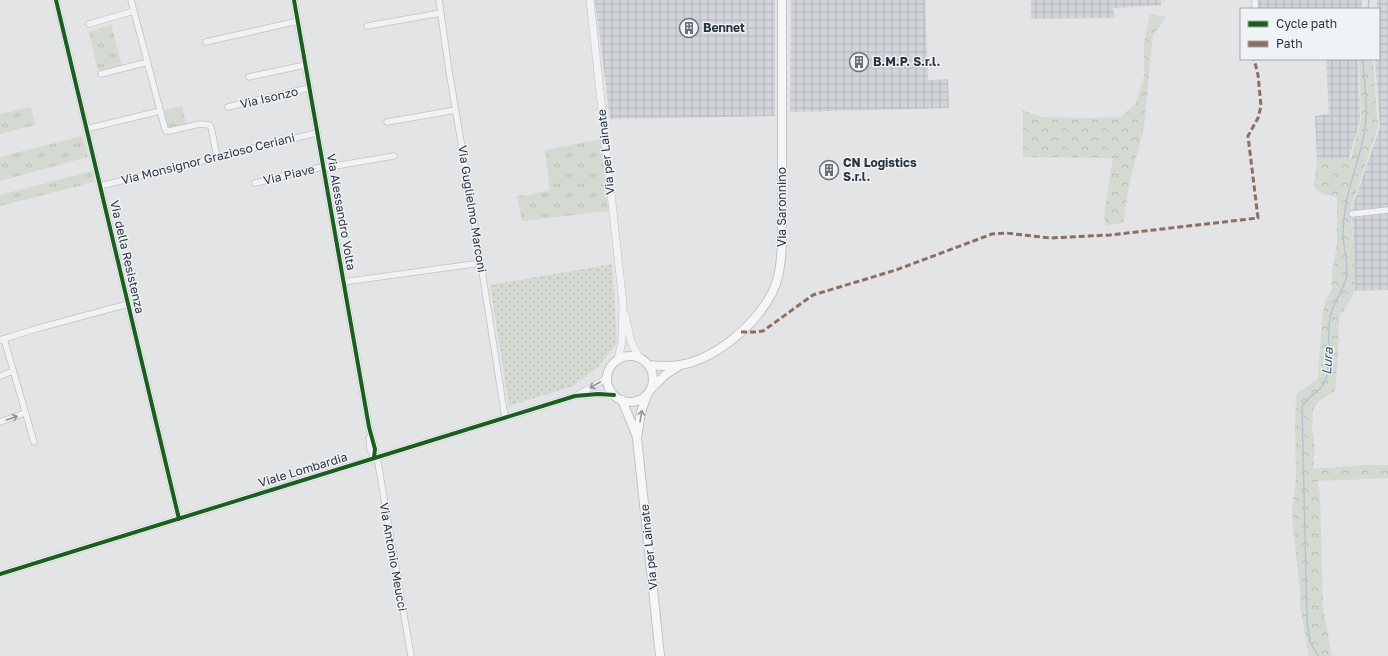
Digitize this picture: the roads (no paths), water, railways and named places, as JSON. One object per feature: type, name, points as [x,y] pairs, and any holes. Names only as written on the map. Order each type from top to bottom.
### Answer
[{"type":"main road","name":"Via Saronnino","points":[[649,365],[680,365],[711,353],[729,342],[748,325],[762,309],[773,291],[781,261],[782,243],[782,0]]},
{"type":"main road","points":[[625,356],[640,357],[649,365],[653,377],[649,392],[642,399],[636,401],[622,400],[614,395],[607,383],[609,368],[618,359],[625,356]]},
{"type":"main road","name":"Via Saronnino","points":[[649,392],[665,375],[680,365]]},
{"type":"main road","name":"Via per Lainate","points":[[649,392],[641,412],[637,438],[660,656]]},
{"type":"main road","name":"Via per Lainate","points":[[622,400],[637,438]]},
{"type":"street","name":"Via della Resistenza","points":[[56,0],[179,519]]},
{"type":"street","points":[[131,0],[166,131],[200,124],[210,125],[217,157]]},
{"type":"street","name":"Via Alessandro Volta","points":[[294,0],[368,428],[370,449],[376,458]]},
{"type":"street","name":"Via Guglielmo Marconi","points":[[439,0],[505,417]]},
{"type":"street","name":"Via per Lainate","points":[[590,0],[622,304],[622,342],[618,359]]},
{"type":"street","points":[[89,24],[134,11]]},
{"type":"street","points":[[367,26],[441,13]]},
{"type":"street","points":[[206,42],[298,21]]},
{"type":"street","points":[[101,74],[148,62]]},
{"type":"street","points":[[249,78],[305,65]]},
{"type":"street","name":"Via Isonzo","points":[[228,107],[309,88]]},
{"type":"street","points":[[387,122],[456,110]]},
{"type":"street","points":[[86,129],[160,111]]},
{"type":"street","name":"Via Monsignor Grazioso Ceriani","points":[[100,186],[316,133]]},
{"type":"street","name":"Via Piave","points":[[255,183],[323,167],[394,156]]},
{"type":"street","points":[[1352,214],[1388,210]]},
{"type":"street","points":[[343,282],[480,263]]},
{"type":"street","points":[[34,442],[2,339],[128,304]]},
{"type":"street","name":"Via per Lainate","points":[[622,304],[631,342],[640,357]]},
{"type":"street","name":"Viale Lombardia","points":[[576,396],[604,380],[609,368]]},
{"type":"street","points":[[0,376],[13,372]]},
{"type":"street","name":"Viale Lombardia","points":[[0,574],[576,396],[598,394],[614,395]]},
{"type":"street","points":[[0,422],[25,413]]},
{"type":"street","name":"Via Antonio Meucci","points":[[376,458],[411,656]]},
{"type":"waterway","name":"Lura","points":[[1368,8],[1369,0]]},
{"type":"waterway","name":"Lura","points":[[1318,656],[1310,642],[1307,621],[1302,406],[1307,399],[1320,389],[1325,382],[1328,369],[1331,313],[1347,274],[1343,226],[1349,190],[1364,135],[1366,107],[1363,60]]},
{"type":"place","name":"Bennet","points":[[689,28]]},
{"type":"place","name":"B.M.P. S.r.l.","points":[[859,62]]},
{"type":"place","name":"CN Logistics S.r.l.","points":[[829,170]]}]
